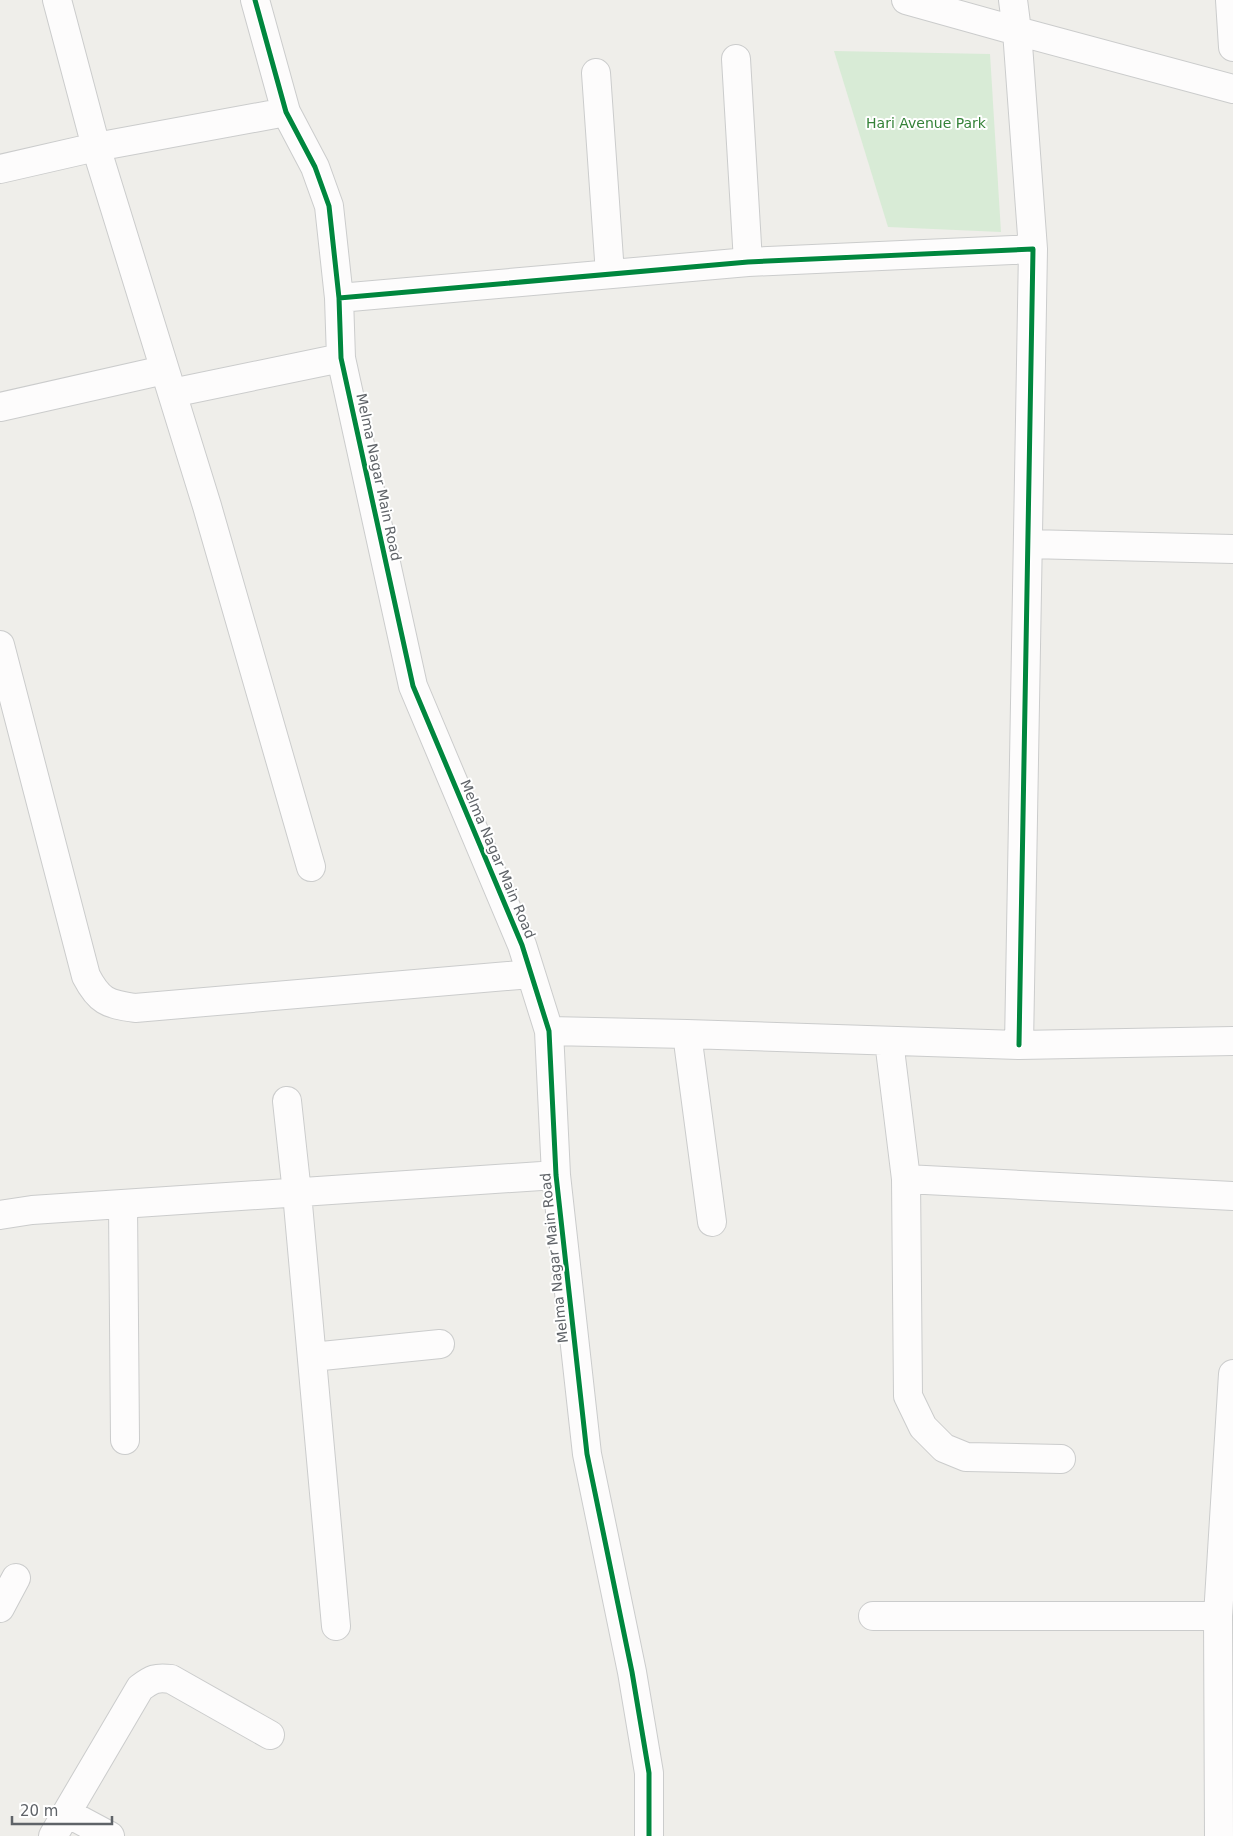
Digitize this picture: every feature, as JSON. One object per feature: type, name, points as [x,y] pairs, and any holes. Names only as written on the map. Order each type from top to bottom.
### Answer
[{"type":"street","points":[[57,0],[96,147],[207,506],[310,867]]},
{"type":"street","name":"Melma Nagar Main Road","points":[[255,0],[286,112],[315,167],[329,206],[339,298],[341,358],[413,686],[504,898],[522,945],[548,1031],[556,1175],[587,1454],[632,1672],[650,1774],[649,1836]]},
{"type":"street","points":[[906,0],[1233,89]]},
{"type":"street","points":[[1013,0],[1017,31],[1033,249],[1019,1045]]},
{"type":"street","points":[[1230,0],[1233,47]]},
{"type":"street","points":[[736,59],[748,262]]},
{"type":"street","points":[[596,73],[610,274]]},
{"type":"street","points":[[0,169],[96,147],[286,112]]},
{"type":"street","points":[[339,298],[748,262],[1033,249]]},
{"type":"street","points":[[0,407],[168,381],[341,358]]},
{"type":"street","points":[[1028,544],[1233,549]]},
{"type":"street","points":[[0,644],[86,976],[94,991],[111,1005],[134,1008],[531,974]]},
{"type":"street","points":[[548,1031],[1019,1045],[1233,1041]]},
{"type":"street","points":[[687,1034],[712,1222]]},
{"type":"street","points":[[889,1041],[906,1179],[908,1396],[923,1426],[944,1448],[966,1457],[1061,1459]]},
{"type":"street","points":[[287,1101],[297,1192],[336,1626]]},
{"type":"street","points":[[0,1215],[32,1210],[556,1175]]},
{"type":"street","points":[[906,1179],[1233,1196]]},
{"type":"street","points":[[123,1204],[125,1440]]},
{"type":"street","points":[[312,1357],[440,1344]]},
{"type":"street","points":[[1219,1836],[1218,1616],[1233,1374]]},
{"type":"street","points":[[0,1608],[16,1578]]},
{"type":"street","points":[[873,1616],[1218,1616]]},
{"type":"street","points":[[53,1836],[140,1688],[150,1680],[160,1678],[171,1679],[270,1735]]},
{"type":"street","points":[[67,1812],[110,1836]]},
{"type":"green space","name":"Hari Avenue Park","points":[[834,51],[990,54],[1001,232],[888,227]]},
{"type":"cycle path","points":[[255,0],[286,112],[315,167],[329,206],[339,298],[341,358],[413,686],[522,945],[549,1031],[556,1175],[587,1454],[632,1672],[649,1773],[649,1836]]},
{"type":"cycle path","points":[[339,298],[748,262],[1033,249],[1019,1045]]}]
